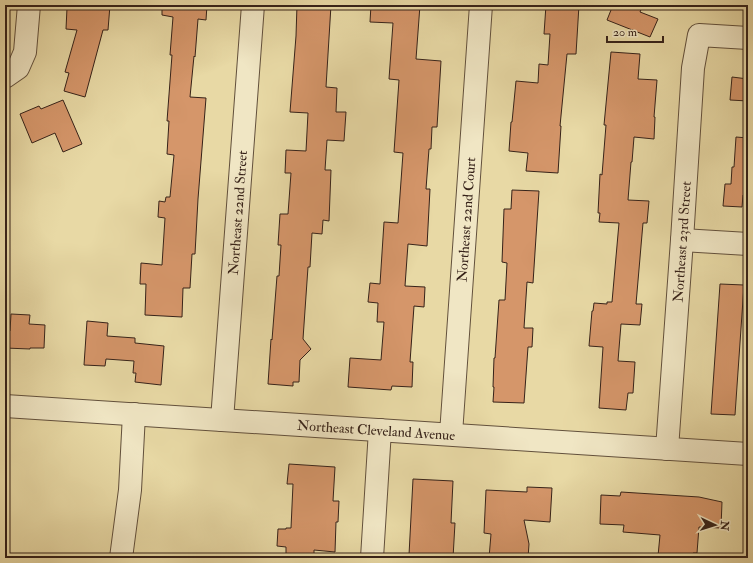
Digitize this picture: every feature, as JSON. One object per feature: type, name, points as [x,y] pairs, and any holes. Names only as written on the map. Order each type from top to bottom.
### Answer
[{"type":"street","points":[[5,77],[18,68],[25,52],[29,5]]},
{"type":"street","name":"Northeast 22nd Street","points":[[222,420],[253,5]]},
{"type":"street","name":"Northeast 22nd Court","points":[[451,434],[481,5]]},
{"type":"street","name":"Northeast 23rd Street","points":[[667,449],[693,68],[700,35],[748,38]]},
{"type":"street","points":[[682,240],[748,244]]},
{"type":"street","name":"Northeast Cleveland Avenue","points":[[5,406],[748,454]]},
{"type":"street","points":[[121,558],[130,490],[134,414]]},
{"type":"street","points":[[372,558],[380,430]]},
{"type":"building","points":[[82,5],[110,5],[108,30],[103,30],[85,97],[64,91],[69,73],[65,72],[77,30],[66,29],[67,8],[82,9]]},
{"type":"building","points":[[162,5],[207,5],[206,20],[198,19],[190,97],[206,98],[195,254],[192,254],[190,288],[183,288],[182,317],[145,315],[146,284],[140,284],[141,263],[162,265],[165,218],[158,217],[159,201],[165,202],[166,197],[170,197],[174,155],[167,154],[169,121],[167,121],[173,17],[162,15]]},
{"type":"building","points":[[297,5],[331,5],[326,87],[337,88],[336,112],[346,112],[344,141],[327,140],[325,170],[331,170],[329,221],[323,220],[322,234],[312,233],[303,339],[311,349],[300,360],[299,382],[293,382],[293,386],[268,384],[277,276],[279,276],[281,245],[278,245],[280,214],[288,214],[291,173],[285,173],[286,150],[306,151],[308,113],[290,112]]},
{"type":"building","points":[[371,5],[420,5],[416,59],[441,61],[437,127],[432,127],[431,149],[429,149],[426,189],[430,189],[427,246],[408,244],[405,286],[425,287],[424,307],[414,306],[410,362],[413,362],[412,387],[392,386],[391,390],[348,387],[350,358],[381,360],[384,322],[377,322],[378,303],[368,302],[370,283],[380,284],[384,222],[398,223],[403,153],[394,152],[399,80],[389,79],[393,23],[370,22]]},
{"type":"building","points":[[546,5],[579,5],[576,54],[567,54],[560,126],[558,173],[526,171],[528,153],[509,151],[516,81],[538,83],[539,64],[548,65],[550,34],[544,34]]},
{"type":"building","points":[[613,5],[643,5],[640,12],[658,19],[650,37],[607,20]]},
{"type":"building","points":[[611,52],[640,54],[638,79],[657,80],[654,139],[634,137],[631,162],[628,200],[649,201],[647,223],[643,223],[636,304],[642,304],[640,325],[621,324],[618,361],[635,362],[633,393],[628,393],[626,410],[599,408],[603,347],[589,346],[594,303],[607,304],[607,302],[612,302],[619,223],[599,222],[600,213],[598,213]]},
{"type":"building","points":[[732,77],[748,79],[748,101],[730,100]]},
{"type":"building","points":[[63,100],[82,144],[63,152],[55,133],[32,143],[20,114],[39,106],[41,109]]},
{"type":"building","points":[[736,137],[748,138],[748,196],[743,195],[742,207],[723,206],[725,184],[731,184]]},
{"type":"building","points":[[512,190],[539,191],[533,283],[527,282],[524,328],[533,328],[532,347],[528,347],[524,403],[493,402],[494,358],[499,300],[505,300],[507,263],[502,262],[504,209],[511,209]]},
{"type":"building","points":[[720,284],[744,285],[735,415],[711,414]]},
{"type":"building","points":[[11,314],[30,315],[29,324],[45,325],[44,348],[5,348],[5,331],[10,331]]},
{"type":"building","points":[[87,321],[108,323],[107,336],[135,338],[135,343],[164,346],[161,385],[135,382],[136,373],[133,373],[134,361],[106,359],[105,366],[84,365]]},
{"type":"building","points":[[289,464],[335,467],[333,501],[339,501],[338,522],[336,522],[335,552],[314,550],[314,558],[286,558],[286,547],[277,546],[278,529],[291,528],[293,484],[287,484]]},
{"type":"building","points":[[413,479],[453,481],[451,523],[455,523],[453,558],[416,558],[416,555],[409,555]]},
{"type":"building","points":[[527,487],[552,488],[550,522],[524,520],[529,544],[528,558],[489,558],[491,534],[484,533],[486,490],[527,492]]},
{"type":"building","points":[[621,492],[699,497],[722,502],[721,528],[699,527],[697,553],[693,553],[693,558],[658,556],[660,535],[623,532],[624,525],[600,524],[601,495],[620,496]]}]
